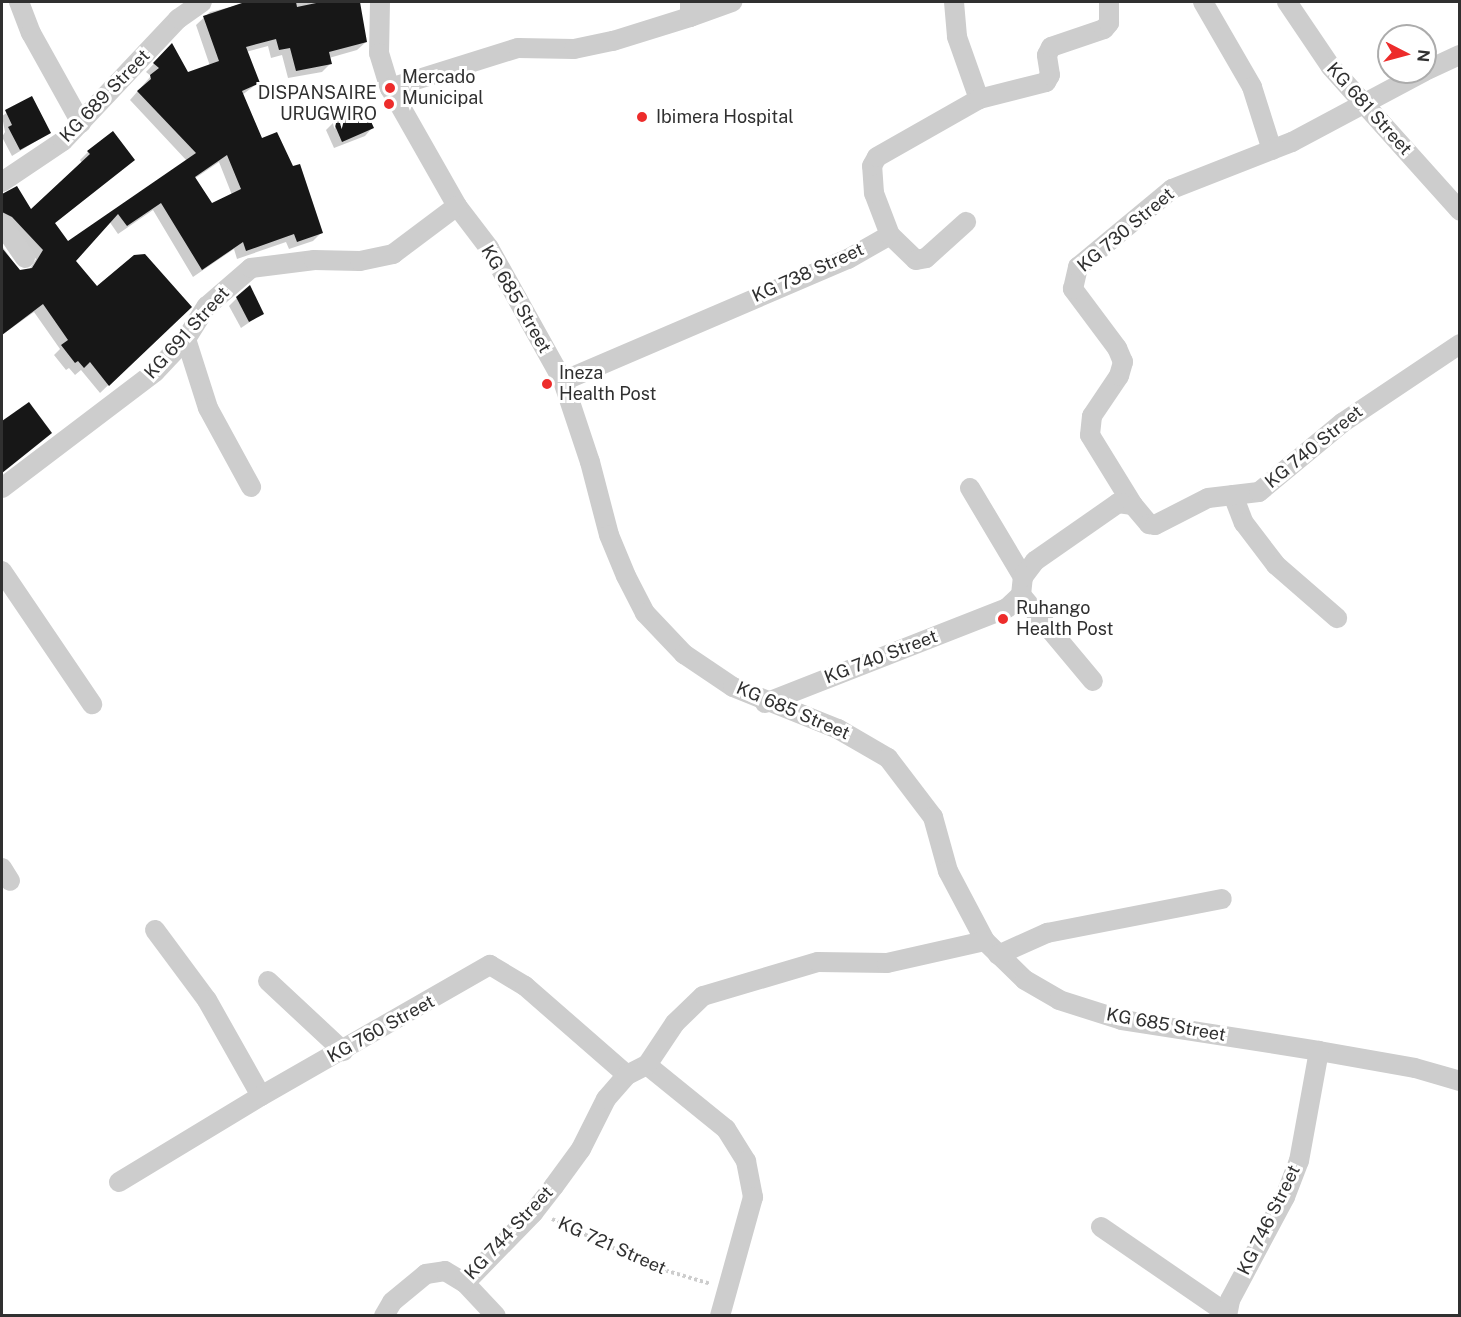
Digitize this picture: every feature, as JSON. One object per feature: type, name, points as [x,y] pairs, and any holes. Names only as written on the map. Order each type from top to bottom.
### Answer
[{"type":"street","points":[[19,2],[31,33],[81,123]]},
{"type":"street","name":"KG 689 Street","points":[[2,182],[63,141],[178,19],[202,2]]},
{"type":"street","name":"KG 685 Street","points":[[380,2],[379,53],[390,88],[457,206],[489,248],[563,381],[590,462],[609,535],[645,613],[702,667],[765,703],[807,715],[863,741],[888,758],[933,817],[956,888],[992,948],[1024,980],[1059,1000],[1122,1020],[1415,1068],[1460,1081]]},
{"type":"street","points":[[390,88],[504,51],[574,49],[690,9],[732,2]]},
{"type":"street","points":[[954,2],[957,36],[979,99]]},
{"type":"street","points":[[966,222],[926,258],[916,260],[890,235],[874,193],[872,166],[877,157],[979,99],[1046,82],[1050,75],[1047,55],[1051,47],[1104,29],[1109,23],[1109,2]]},
{"type":"street","points":[[1203,2],[1252,87],[1272,150]]},
{"type":"street","name":"KG 681 Street","points":[[1287,2],[1312,42],[1362,104],[1460,211]]},
{"type":"street","name":"KG 730 Street","points":[[1437,65],[1460,55]]},
{"type":"street","name":"KG 730 Street","points":[[1133,505],[1096,446],[1089,424],[1119,376],[1122,356],[1072,289],[1074,274],[1172,189],[1272,150],[1400,84]]},
{"type":"street","name":"KG 691 Street","points":[[2,488],[155,372],[186,339],[207,306],[251,268],[314,260],[360,261],[393,254],[457,206]]},
{"type":"street","points":[[2,224],[26,258]]},
{"type":"street","name":"KG 738 Street","points":[[563,381],[848,259],[890,235]]},
{"type":"street","points":[[186,339],[208,408],[251,487]]},
{"type":"street","name":"KG 740 Street","points":[[765,703],[1007,608],[1035,561],[1119,503],[1133,505],[1149,524],[1155,525],[1208,498],[1259,492],[1358,411],[1460,344]]},
{"type":"street","points":[[970,488],[1022,586],[1093,681]]},
{"type":"street","points":[[1233,495],[1244,523],[1276,565],[1337,618]]},
{"type":"street","points":[[2,571],[92,704]]},
{"type":"street","name":"KG 744 Street","points":[[384,1316],[392,1302],[426,1275],[445,1271],[465,1283],[533,1213],[581,1149],[606,1099],[627,1075],[647,1065],[675,1023],[703,996],[818,962],[887,963],[992,948],[1047,933],[1222,899]]},
{"type":"street","points":[[154,930],[207,1000],[261,1096]]},
{"type":"street","name":"KG 760 Street","points":[[119,1182],[261,1096],[495,965],[525,986],[627,1075]]},
{"type":"street","points":[[268,981],[343,1051]]},
{"type":"street","name":"KG 746 Street","points":[[1226,1314],[1299,1161],[1319,1051]]},
{"type":"street","points":[[647,1065],[726,1129],[746,1161],[753,1197],[720,1316]]},
{"type":"street","points":[[1101,1227],[1226,1314]]},
{"type":"street","points":[[465,1283],[496,1316]]},
{"type":"path","name":"KG 721 Street","points":[[533,1213],[654,1267],[726,1288]]},
{"type":"building","points":[[245,2],[296,2],[297,7],[321,2],[360,2],[367,42],[329,52],[332,64],[296,71],[290,48],[279,50],[276,39],[246,47],[260,83],[242,91],[262,138],[277,132],[293,166],[300,164],[323,233],[297,242],[294,234],[246,251],[243,242],[202,270],[161,203],[127,226],[118,214],[76,261],[97,286],[134,255],[145,254],[192,307],[109,386],[90,362],[84,368],[78,361],[75,363],[61,345],[68,340],[43,304],[2,335],[2,248],[20,270],[32,268],[43,250],[12,217],[2,212],[2,194],[17,186],[31,209],[90,154],[87,151],[113,131],[135,160],[55,223],[68,241],[196,153],[137,91],[151,79],[150,75],[159,68],[153,63],[172,43],[188,72],[219,61],[203,16]],"holes":[[[227,155],[241,189],[212,203],[195,177]]]},
{"type":"building","points":[[32,96],[51,133],[20,150],[8,127],[12,125],[5,110]]},
{"type":"building","points":[[359,110],[362,117],[368,115],[374,128],[342,142],[333,121]]},
{"type":"building","points":[[250,285],[264,314],[249,322],[236,297]]},
{"type":"building","points":[[29,402],[52,433],[2,473],[2,421]]},
{"type":"place","name":"Mercado Municipal","points":[[390,88]]},
{"type":"place","name":"DISPANSAIRE URUGWIRO","points":[[389,104]]},
{"type":"place","name":"Ibimera Hospital","points":[[642,117]]},
{"type":"place","name":"Ineza Health Post","points":[[547,384]]},
{"type":"place","name":"Ruhango Health Post","points":[[1003,619]]}]
